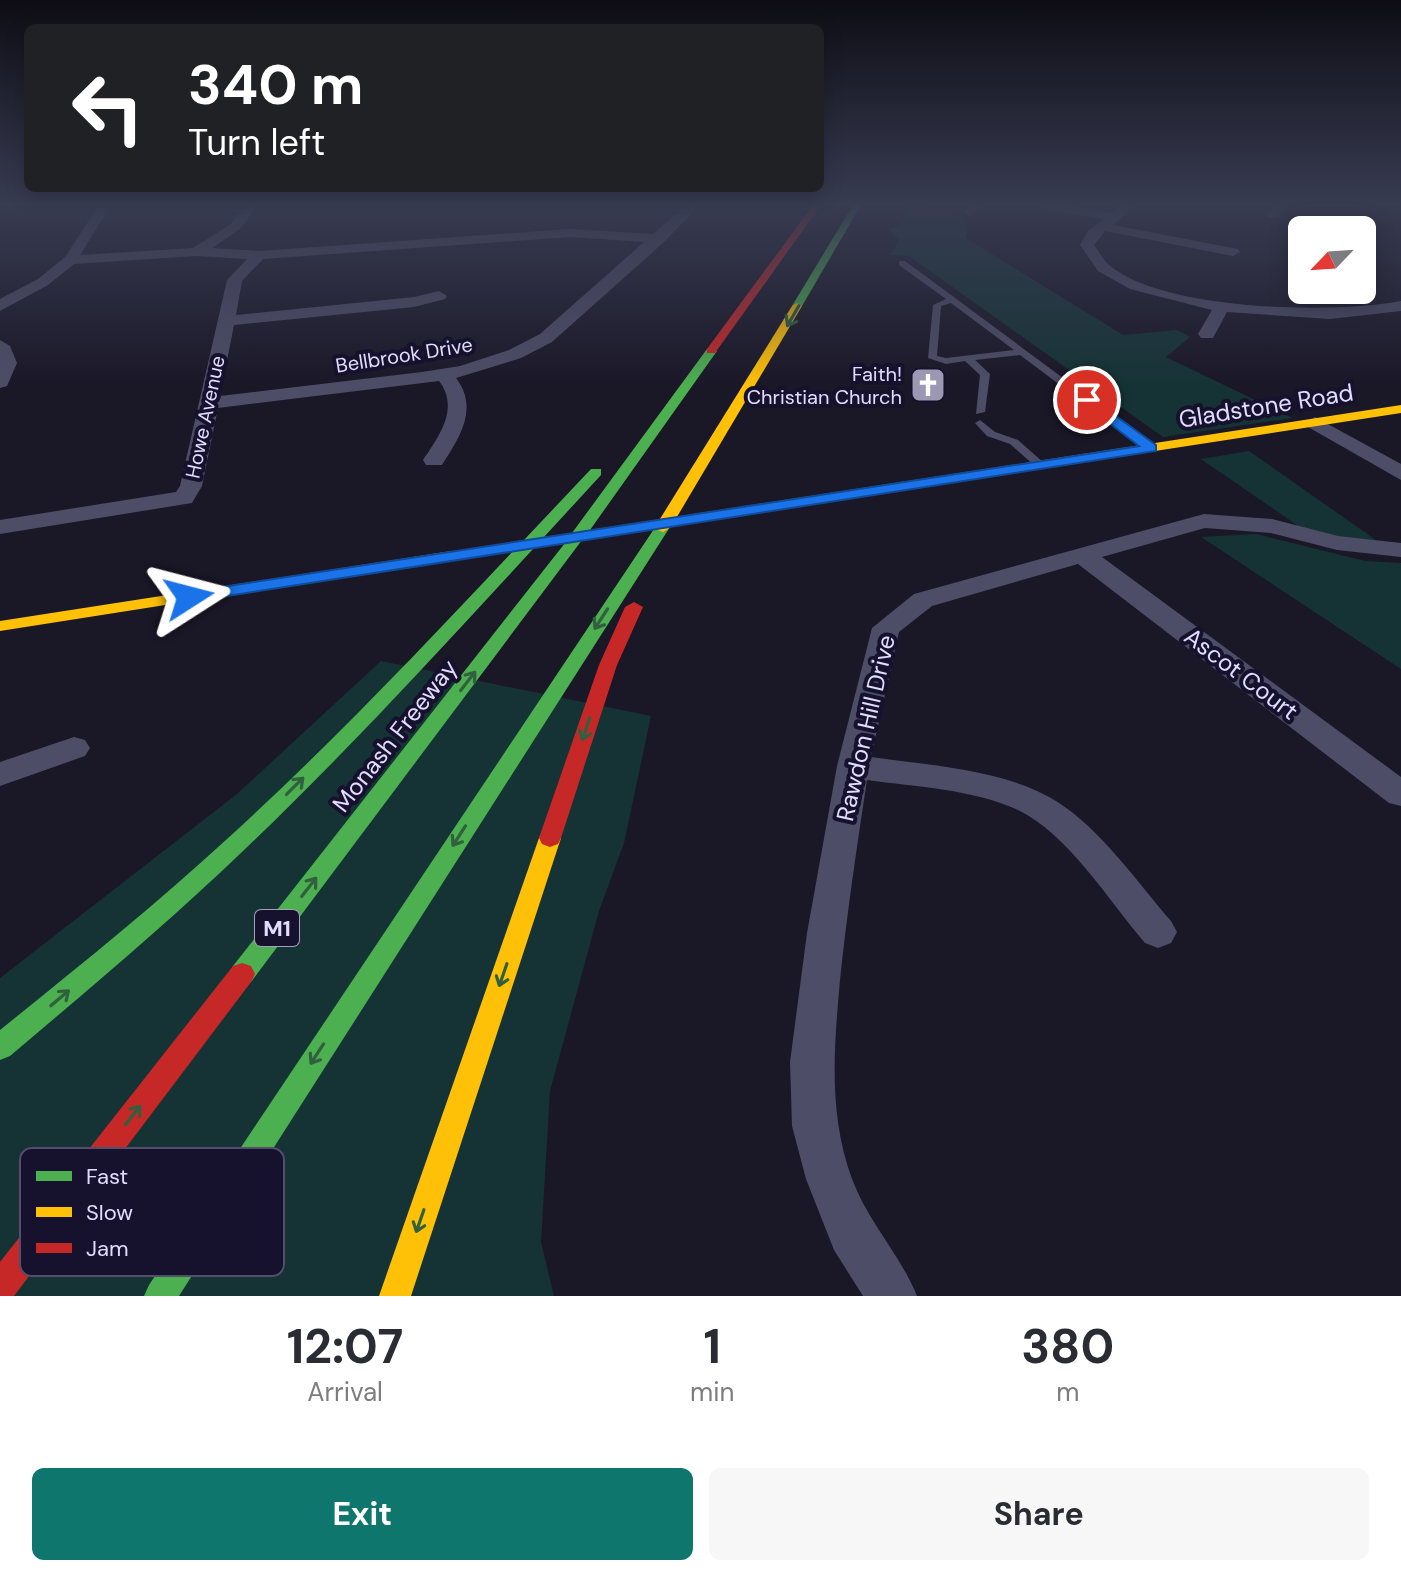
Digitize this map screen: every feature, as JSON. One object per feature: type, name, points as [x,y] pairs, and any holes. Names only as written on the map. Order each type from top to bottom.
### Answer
[{"type":"main road","name":"Monash Freeway","points":[[108,1148],[554,569],[773,265]]},
{"type":"main road","points":[[258,1148],[651,553],[821,265]]},
{"type":"main road","points":[[0,1047],[131,939],[264,817],[696,371]]},
{"type":"main road","name":"Gladstone Road","points":[[0,626],[1401,409]]},
{"type":"main road","points":[[396,1293],[608,665],[651,553]]},
{"type":"main road","name":"Monash Freeway","points":[[0,1288],[20,1262]]},
{"type":"main road","points":[[160,1296],[173,1276]]},
{"type":"street","points":[[0,306],[43,282],[63,265]]},
{"type":"street","name":"Howe Avenue","points":[[0,527],[184,498],[191,486],[235,280],[249,265]]},
{"type":"street","name":"Bellbrook Drive","points":[[209,403],[444,374],[515,354],[546,338],[629,265]]},
{"type":"street","points":[[1104,265],[1119,277],[1166,295],[1280,315],[1341,316],[1385,312],[1401,306]]},
{"type":"street","points":[[226,321],[414,302],[439,296]]},
{"type":"street","points":[[1207,334],[1222,307]]},
{"type":"street","points":[[0,345],[8,353],[9,366],[0,382]]},
{"type":"street","points":[[434,460],[453,429],[460,407],[456,387],[444,374]]},
{"type":"street","points":[[1315,423],[1401,473]]},
{"type":"street","name":"Rawdon Hill Drive","points":[[892,1296],[851,1233],[829,1179],[814,1126],[811,1062],[826,933],[853,766],[886,628],[923,600],[1204,521],[1272,526],[1337,543],[1401,550]]},
{"type":"street","name":"Ascot Court","points":[[1081,554],[1401,794]]},
{"type":"street","points":[[0,774],[74,748]]},
{"type":"street","points":[[853,766],[1013,794],[1043,808],[1065,828],[1158,932]]},
{"type":"lane","points":[[905,265],[1151,448]]},
{"type":"lane","points":[[952,300],[937,305],[930,355],[940,361],[1022,352]]},
{"type":"lane","points":[[968,359],[985,374],[980,418],[983,429],[1014,442],[1040,465]]},
{"type":"green space","points":[[922,265],[1010,265],[1123,335],[1177,330],[1190,337],[1166,357],[1293,418],[1163,437]]},
{"type":"green space","points":[[1249,451],[1376,540],[1344,538],[1301,528],[1201,459]]},
{"type":"green space","points":[[1256,534],[1365,561],[1401,563],[1401,669],[1201,537]]},
{"type":"green space","points":[[381,661],[651,716],[624,843],[599,911],[550,1091],[541,1242],[554,1296],[0,1296],[0,978],[237,794]]},
{"type":"traffic: fast","points":[[797,306],[821,265]]},
{"type":"traffic: fast","points":[[242,974],[554,569],[711,351]]},
{"type":"traffic: fast","points":[[452,556],[1038,465]]},
{"type":"traffic: fast","points":[[0,1047],[168,906],[265,817],[392,690],[596,472]]},
{"type":"traffic: fast","points":[[257,1148],[663,527]]},
{"type":"traffic: fast","points":[[160,1296],[173,1276]]},
{"type":"traffic: slow","points":[[663,527],[797,306]]},
{"type":"traffic: slow","points":[[1038,465],[1401,409]]},
{"type":"traffic: slow","points":[[0,626],[452,556]]},
{"type":"traffic: slow","points":[[395,1296],[550,838]]},
{"type":"traffic: jam","points":[[711,351],[773,265]]},
{"type":"traffic: jam","points":[[550,838],[608,665],[634,607]]},
{"type":"traffic: jam","points":[[108,1148],[242,974]]},
{"type":"traffic: jam","points":[[0,1288],[20,1262]]},
{"type":"place","name":"Faith! Christian Church","points":[[928,385]]},
{"type":"route","points":[[189,597],[1151,448],[1087,400]]}]
